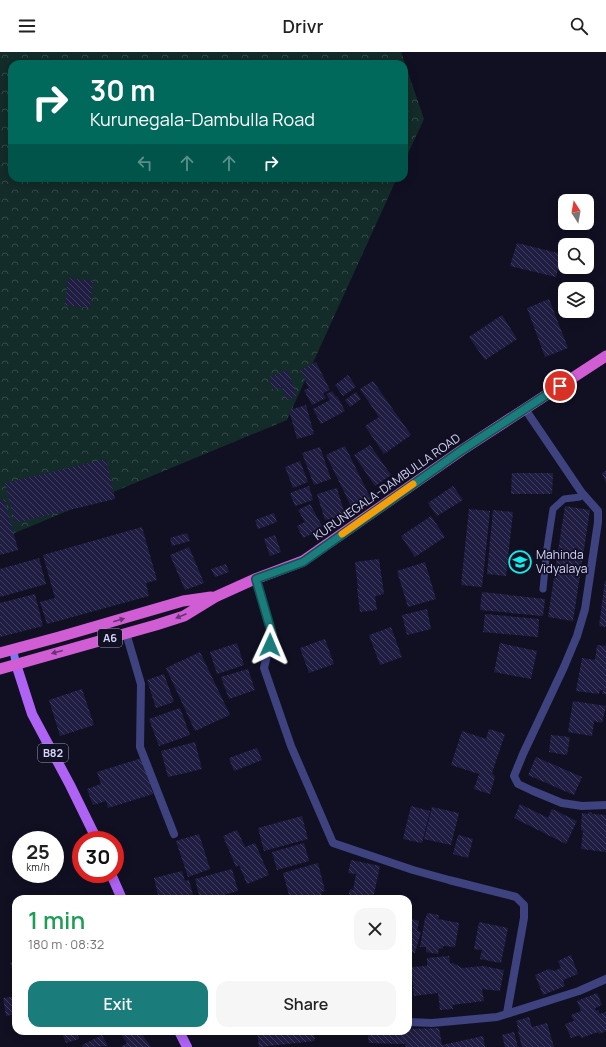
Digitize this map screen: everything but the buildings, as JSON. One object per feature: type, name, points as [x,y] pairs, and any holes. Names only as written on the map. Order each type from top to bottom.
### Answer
[{"type":"highway","name":"KURUNEGALA-DAMBULLA ROAD","points":[[0,669],[184,616],[215,597],[256,579],[303,562],[462,450],[606,356]]},
{"type":"highway","name":"KURUNEGALA-DAMBULLA ROAD","points":[[0,653],[183,601],[215,597]]},
{"type":"main road","points":[[13,649],[16,664]]},
{"type":"main road","name":"B82","points":[[16,664],[32,714],[93,831]]},
{"type":"main road","points":[[115,883],[120,895]]},
{"type":"main road","points":[[183,1035],[187,1047]]},
{"type":"street","points":[[525,409],[582,493],[598,511],[598,522],[585,609],[577,636],[514,776],[518,784],[562,803],[582,806],[606,805]]},
{"type":"street","points":[[256,579],[272,634],[264,668],[291,746],[333,843],[413,870],[516,896],[524,905],[524,918],[507,1013]]},
{"type":"street","points":[[126,633],[141,684],[140,747],[174,834]]},
{"type":"street","points":[[412,1022],[432,1023],[497,1017],[579,991],[606,979]]},
{"type":"lane","points":[[543,589],[553,509],[564,499],[580,497],[582,493]]},
{"type":"green space","points":[[0,52],[401,52],[404,60],[8,60],[8,182],[395,182],[287,420],[0,539]]},
{"type":"green space","points":[[408,72],[424,119],[408,153]]},
{"type":"slow traffic","points":[[342,534],[413,484]]},
{"type":"place","name":"Mahinda Vidyalaya","points":[[520,562]]},
{"type":"route","points":[[270,645],[272,634],[256,579],[303,562],[462,450],[560,386]]}]
